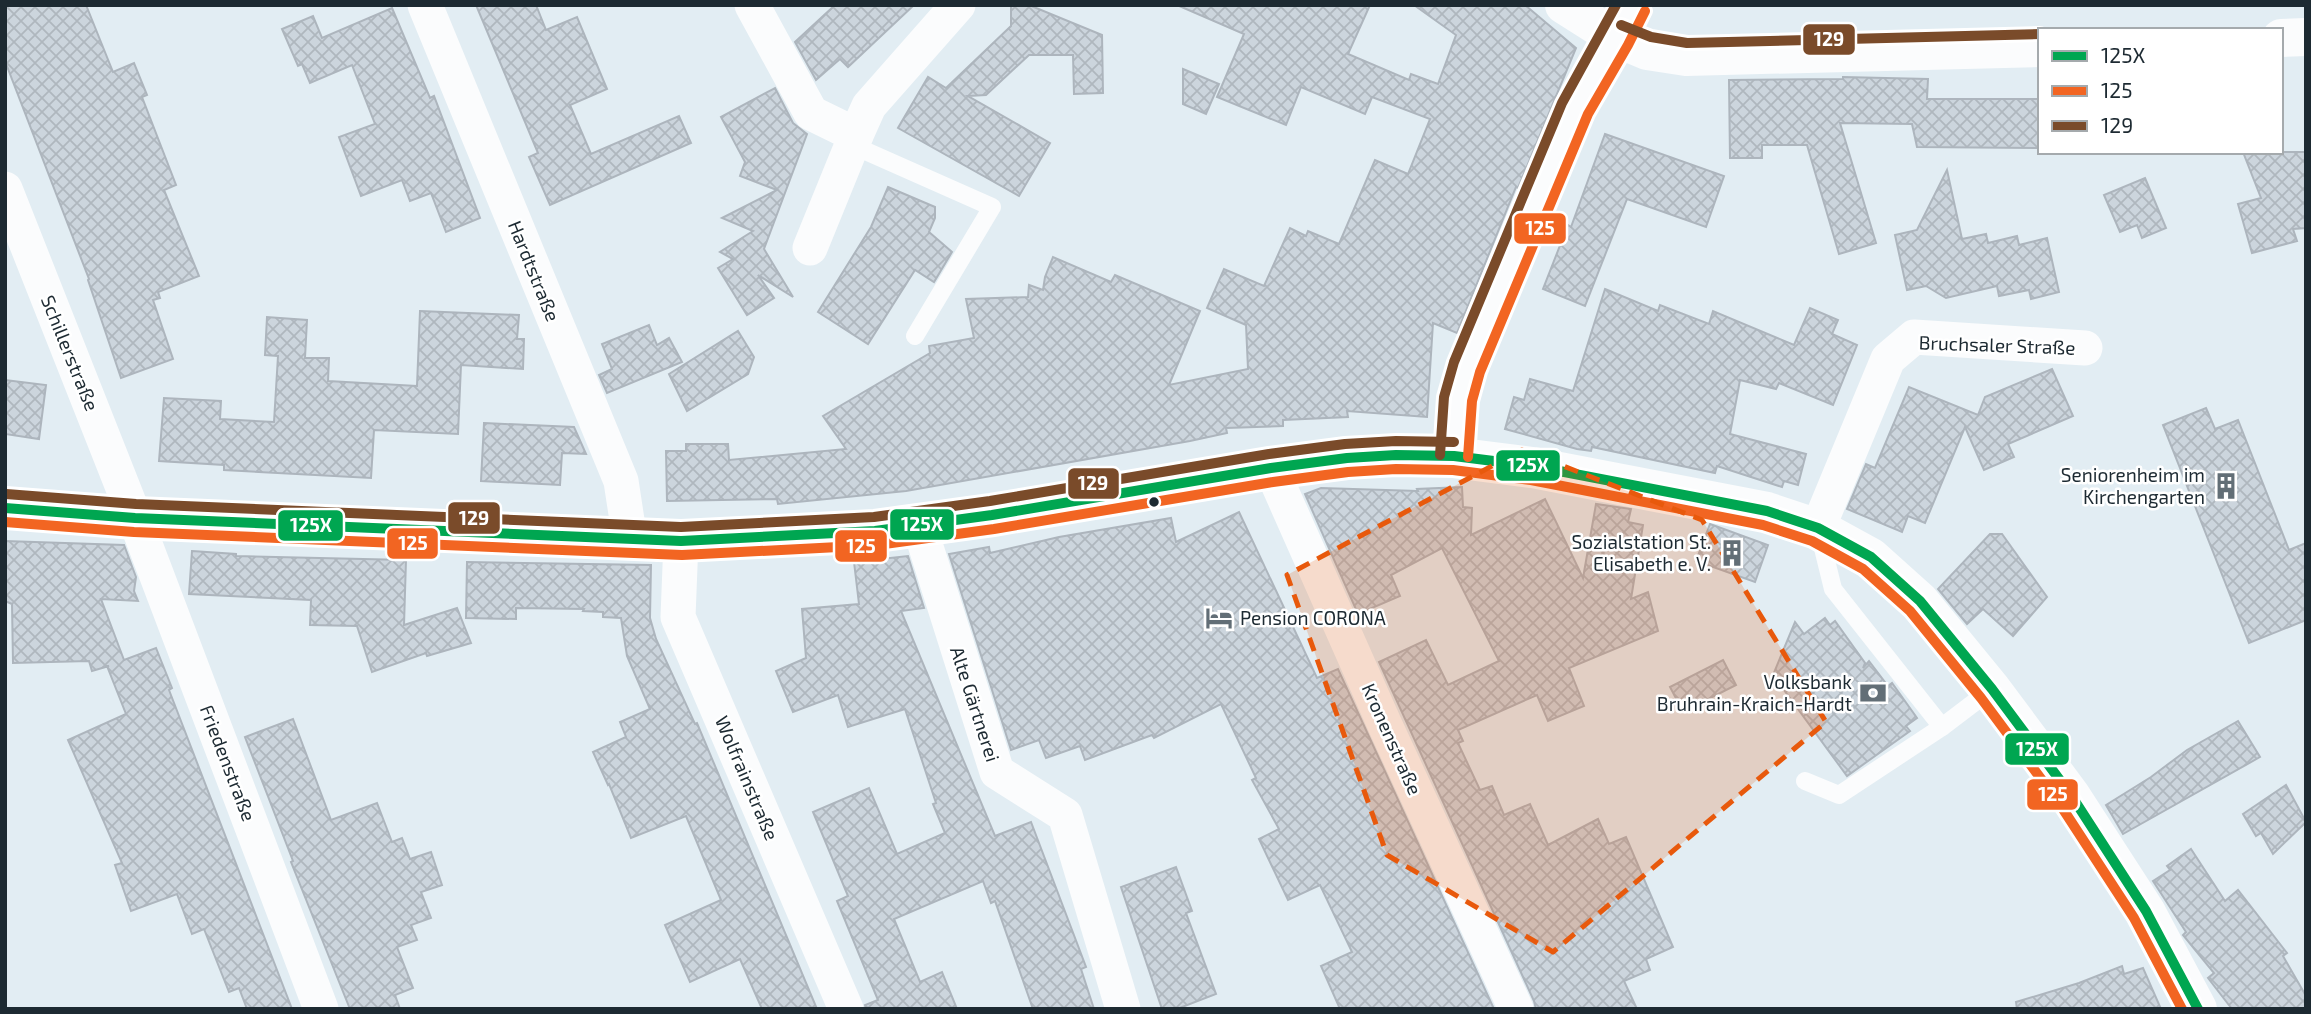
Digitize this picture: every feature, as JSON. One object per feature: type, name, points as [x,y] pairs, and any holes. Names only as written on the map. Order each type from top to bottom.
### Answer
[{"type":"street","name":"Hardtstraße","points":[[425,5],[621,481],[630,540]]},
{"type":"street","points":[[752,5],[811,114],[854,140]]},
{"type":"street","points":[[810,248],[869,106],[958,5]]},
{"type":"street","points":[[1564,5],[1624,22],[1647,51],[1686,57],[2038,48]]},
{"type":"street","points":[[1454,456],[1458,400],[1467,367],[1575,108],[1624,22]]},
{"type":"street","points":[[2283,38],[2306,37]]},
{"type":"street","name":"Schillerstraße","points":[[5,189],[135,518]]},
{"type":"street","name":"Bruchsaler Straße","points":[[1818,528],[1888,359],[1914,337],[2085,348]]},
{"type":"street","points":[[5,508],[135,518],[681,541],[812,536],[919,525],[1271,468],[1372,456],[1454,456],[1533,466],[1767,511],[1818,528],[1871,557],[1920,601],[1992,690],[2071,795],[2146,911],[2198,1009]]},
{"type":"street","name":"Kronenstraße","points":[[1271,468],[1384,723],[1516,1009]]},
{"type":"street","name":"Friedenstraße","points":[[135,518],[320,1009]]},
{"type":"street","name":"Alte Gärtnerei","points":[[919,525],[997,772],[1065,815],[1123,1009]]},
{"type":"street","name":"Wolfrainstraße","points":[[681,541],[678,617],[846,1009]]},
{"type":"lane","points":[[854,140],[992,207],[915,336]]},
{"type":"lane","points":[[1818,528],[1833,589],[1942,727]]},
{"type":"lane","points":[[1805,781],[1839,795],[1942,727],[1992,690]]},
{"type":"highlighted area","points":[[1522,450],[1702,520],[1826,722],[1553,952],[1387,855],[1287,575]]},
{"type":"building","points":[[5,5],[86,5],[113,72],[134,63],[147,95],[142,97],[176,185],[164,190],[199,276],[158,292],[160,298],[153,300],[173,359],[121,378],[89,279],[5,61]]},
{"type":"building","points":[[476,5],[536,5],[546,30],[577,17],[607,89],[570,105],[591,154],[679,116],[691,143],[550,205],[529,157],[538,153]]},
{"type":"building","points":[[835,5],[914,5],[848,67],[840,59],[816,80],[795,42]]},
{"type":"building","points":[[1011,5],[1029,5],[1102,35],[1103,93],[1074,94],[1073,55],[1029,55],[986,95],[968,96],[1050,143],[1019,196],[898,128],[928,77],[946,88],[1011,26]]},
{"type":"building","points":[[1177,5],[1370,5],[1348,54],[1409,80],[1411,74],[1438,84],[1456,35],[1414,5],[1525,5],[1576,48],[1457,333],[1433,323],[1427,417],[1347,411],[1348,417],[1283,420],[1283,426],[1226,428],[1227,433],[1190,441],[906,491],[778,504],[777,499],[667,501],[666,451],[686,451],[686,444],[728,444],[729,460],[846,449],[823,416],[930,353],[929,346],[974,338],[966,299],[1028,297],[1029,285],[1043,290],[1053,257],[1111,282],[1115,275],[1200,311],[1169,385],[1248,369],[1246,325],[1207,308],[1224,269],[1264,286],[1290,228],[1306,236],[1308,231],[1339,244],[1375,160],[1408,174],[1430,119],[1372,97],[1365,114],[1301,87],[1286,125],[1217,97],[1244,34]]},
{"type":"building","points":[[392,8],[430,98],[434,96],[480,218],[446,232],[431,193],[410,201],[402,180],[361,196],[339,137],[375,124],[352,65],[310,83],[302,64],[298,66],[282,29],[313,16],[322,38]]},
{"type":"building","points":[[1183,69],[1219,84],[1206,114],[1183,104]]},
{"type":"building","points":[[1928,79],[1927,99],[2038,99],[2038,148],[1917,147],[1912,124],[1840,123],[1876,243],[1839,254],[1807,145],[1762,145],[1762,158],[1730,158],[1729,80]]},
{"type":"building","points":[[775,88],[793,123],[807,134],[764,249],[793,297],[758,275],[774,298],[747,315],[718,268],[733,259],[720,252],[753,231],[722,218],[777,190],[740,176],[745,162],[721,117]]},
{"type":"building","points":[[1605,134],[1724,176],[1706,227],[1627,199],[1585,306],[1543,289],[1568,225],[1571,227]]},
{"type":"building","points":[[2306,152],[2306,228],[2293,229],[2297,241],[2252,253],[2238,204],[2261,198],[2244,154]]},
{"type":"building","points":[[1947,170],[1962,239],[1986,234],[1988,243],[2017,236],[2019,245],[2047,238],[2059,292],[2031,299],[2029,290],[1999,296],[1997,286],[1946,298],[1926,286],[1907,290],[1895,235],[1917,230]]},
{"type":"building","points":[[2145,178],[2166,228],[2142,238],[2137,225],[2120,232],[2104,195]]},
{"type":"building","points":[[888,187],[935,207],[935,218],[929,232],[952,252],[934,282],[915,270],[868,344],[818,312],[871,227]]},
{"type":"building","points":[[1605,289],[1658,311],[1660,305],[1709,324],[1713,311],[1794,345],[1810,308],[1838,320],[1832,334],[1857,345],[1833,405],[1779,383],[1776,389],[1740,380],[1730,434],[1806,454],[1798,485],[1784,481],[1782,487],[1717,466],[1715,473],[1592,447],[1591,451],[1577,449],[1505,429],[1514,397],[1524,400],[1530,379],[1573,391]]},
{"type":"building","points":[[420,311],[519,315],[517,339],[524,339],[523,369],[461,365],[458,434],[374,430],[371,478],[224,470],[224,465],[159,461],[164,398],[221,401],[220,419],[274,422],[278,356],[265,355],[267,317],[307,320],[305,358],[329,358],[328,381],[417,386]]},
{"type":"building","points":[[649,325],[657,345],[669,338],[682,362],[607,393],[599,375],[612,369],[602,344]]},
{"type":"building","points":[[738,331],[754,357],[748,374],[687,411],[669,374]]},
{"type":"building","points":[[2052,369],[2073,416],[2008,444],[2014,457],[1984,470],[1965,427],[1925,523],[1908,516],[1902,532],[1847,509],[1866,464],[1875,468],[1909,387],[1978,415],[1985,397]]},
{"type":"building","points":[[5,380],[46,385],[39,439],[5,434]]},
{"type":"building","name":"Seniorenheim im Kirchengarten","points":[[2206,408],[2215,429],[2238,420],[2289,550],[2306,543],[2306,620],[2249,643],[2163,425]]},
{"type":"building","points":[[484,423],[574,427],[586,454],[562,453],[560,485],[481,481]]},
{"type":"building","points":[[1462,487],[1463,507],[1472,508],[1471,535],[1545,499],[1583,578],[1596,504],[1631,509],[1628,522],[1643,525],[1631,599],[1648,592],[1658,631],[1569,668],[1584,706],[1548,721],[1537,695],[1458,730],[1463,741],[1458,743],[1480,790],[1492,786],[1504,815],[1530,804],[1548,845],[1598,819],[1609,844],[1626,837],[1673,947],[1646,959],[1650,970],[1624,981],[1637,1009],[1536,1009],[1379,662],[1426,640],[1448,685],[1499,661],[1442,548],[1391,575],[1400,596],[1358,614],[1305,494],[1321,488],[1418,491],[1417,489]]},
{"type":"building","points":[[1239,512],[1317,678],[1338,669],[1494,1009],[1340,1009],[1321,966],[1352,952],[1320,885],[1288,900],[1259,839],[1279,829],[1252,780],[1256,778],[1221,704],[1154,738],[1152,735],[1085,760],[1080,746],[1046,758],[1039,740],[1011,750],[949,554],[989,547],[990,553],[1059,537],[1171,518],[1176,542]]},
{"type":"building","name":"Sozialstation St. Elisabeth e. V.","points":[[1710,524],[1768,545],[1755,582],[1696,561]]},
{"type":"building","points":[[1990,534],[2002,534],[2047,597],[2013,636],[1983,609],[1967,624],[1938,589]]},
{"type":"building","points":[[5,541],[124,545],[136,577],[134,591],[138,601],[101,599],[124,660],[156,648],[172,688],[169,690],[292,1009],[247,1009],[239,988],[229,992],[204,929],[192,934],[177,894],[131,911],[115,865],[122,863],[68,740],[126,714],[107,667],[92,671],[89,661],[13,663],[12,604],[5,601]]},
{"type":"building","points":[[192,551],[236,556],[406,560],[404,625],[457,608],[471,643],[427,656],[426,653],[372,672],[357,626],[310,625],[311,600],[189,594]]},
{"type":"building","points":[[908,556],[924,608],[901,611],[995,836],[1031,822],[1086,967],[1081,969],[1094,1009],[1033,1009],[995,901],[991,903],[983,881],[894,919],[920,982],[942,972],[957,1009],[866,1009],[865,1005],[878,1000],[837,901],[848,896],[813,812],[869,788],[897,854],[945,833],[933,804],[936,803],[905,709],[848,727],[838,695],[793,712],[776,671],[806,658],[802,609],[859,604],[854,562]]},
{"type":"building","points":[[467,562],[651,565],[650,618],[656,639],[695,724],[697,723],[817,1009],[762,1009],[740,959],[690,982],[665,925],[721,900],[686,816],[631,838],[593,752],[626,737],[620,722],[650,709],[627,656],[621,618],[603,617],[603,612],[583,611],[584,609],[516,608],[516,619],[466,618]]},
{"type":"building","points":[[1825,618],[1830,625],[1835,621],[1865,663],[1863,668],[1869,661],[1888,686],[1892,683],[1917,718],[1906,726],[1910,731],[1847,776],[1773,675],[1795,622],[1804,634]]},
{"type":"building","points":[[1723,660],[1736,685],[1683,712],[1670,687]]},
{"type":"building","points":[[293,719],[331,820],[377,803],[392,842],[402,838],[410,859],[431,852],[442,885],[421,892],[431,918],[411,925],[417,940],[397,947],[413,988],[395,995],[400,1009],[350,1009],[291,862],[293,861],[245,737]]},
{"type":"building","points":[[2238,721],[2260,757],[2123,834],[2106,805],[2151,777],[2187,750]]},
{"type":"building","points":[[2286,785],[2306,822],[2273,854],[2261,833],[2256,836],[2243,814]]},
{"type":"building","points":[[2191,849],[2225,901],[2238,890],[2287,953],[2283,956],[2306,996],[2306,1009],[2232,1009],[2208,978],[2214,973],[2183,935],[2186,932],[2153,881],[2170,870],[2167,866]]},
{"type":"building","points":[[1176,867],[1192,911],[1186,913],[1216,994],[1177,1009],[1162,1009],[1121,887]]},
{"type":"building","points":[[2122,966],[2124,974],[2143,968],[2161,1009],[2017,1009],[2016,1002],[2079,983]]},
{"type":"transit line","name":"129","points":[[1440,455],[1444,397],[1454,362],[1562,103],[1616,5]]},
{"type":"transit line","name":"125","points":[[1468,457],[1472,401],[1480,372],[1588,114],[1645,11]]},
{"type":"transit line","name":"129","points":[[1621,25],[1651,37],[1687,43],[2038,34]]},
{"type":"transit line","name":"129","points":[[6,494],[136,504],[681,527],[874,517],[1345,444],[1454,442]]},
{"type":"transit line","name":"125X","points":[[5,508],[135,518],[681,541],[875,531],[992,515],[1271,468],[1396,455],[1454,456],[1533,466],[1767,511],[1818,528],[1871,557],[1920,601],[1992,689],[2071,795],[2146,911],[2198,1009]]},
{"type":"transit line","name":"125","points":[[5,522],[134,532],[682,555],[877,545],[994,529],[1273,482],[1396,469],[1453,470],[1531,480],[1763,525],[1812,541],[1863,569],[1910,611],[1981,698],[2059,803],[2134,918],[2182,1009]]},
{"type":"place","name":"Seniorenheim im Kirchengarten","points":[[2226,486]]},
{"type":"place","name":"Sozialstation St. Elisabeth e. V.","points":[[1732,553]]},
{"type":"place","name":"Pension CORONA","points":[[1219,618]]},
{"type":"place","name":"Volksbank Bruhrain-Kraich-Hardt","points":[[1873,693]]}]
